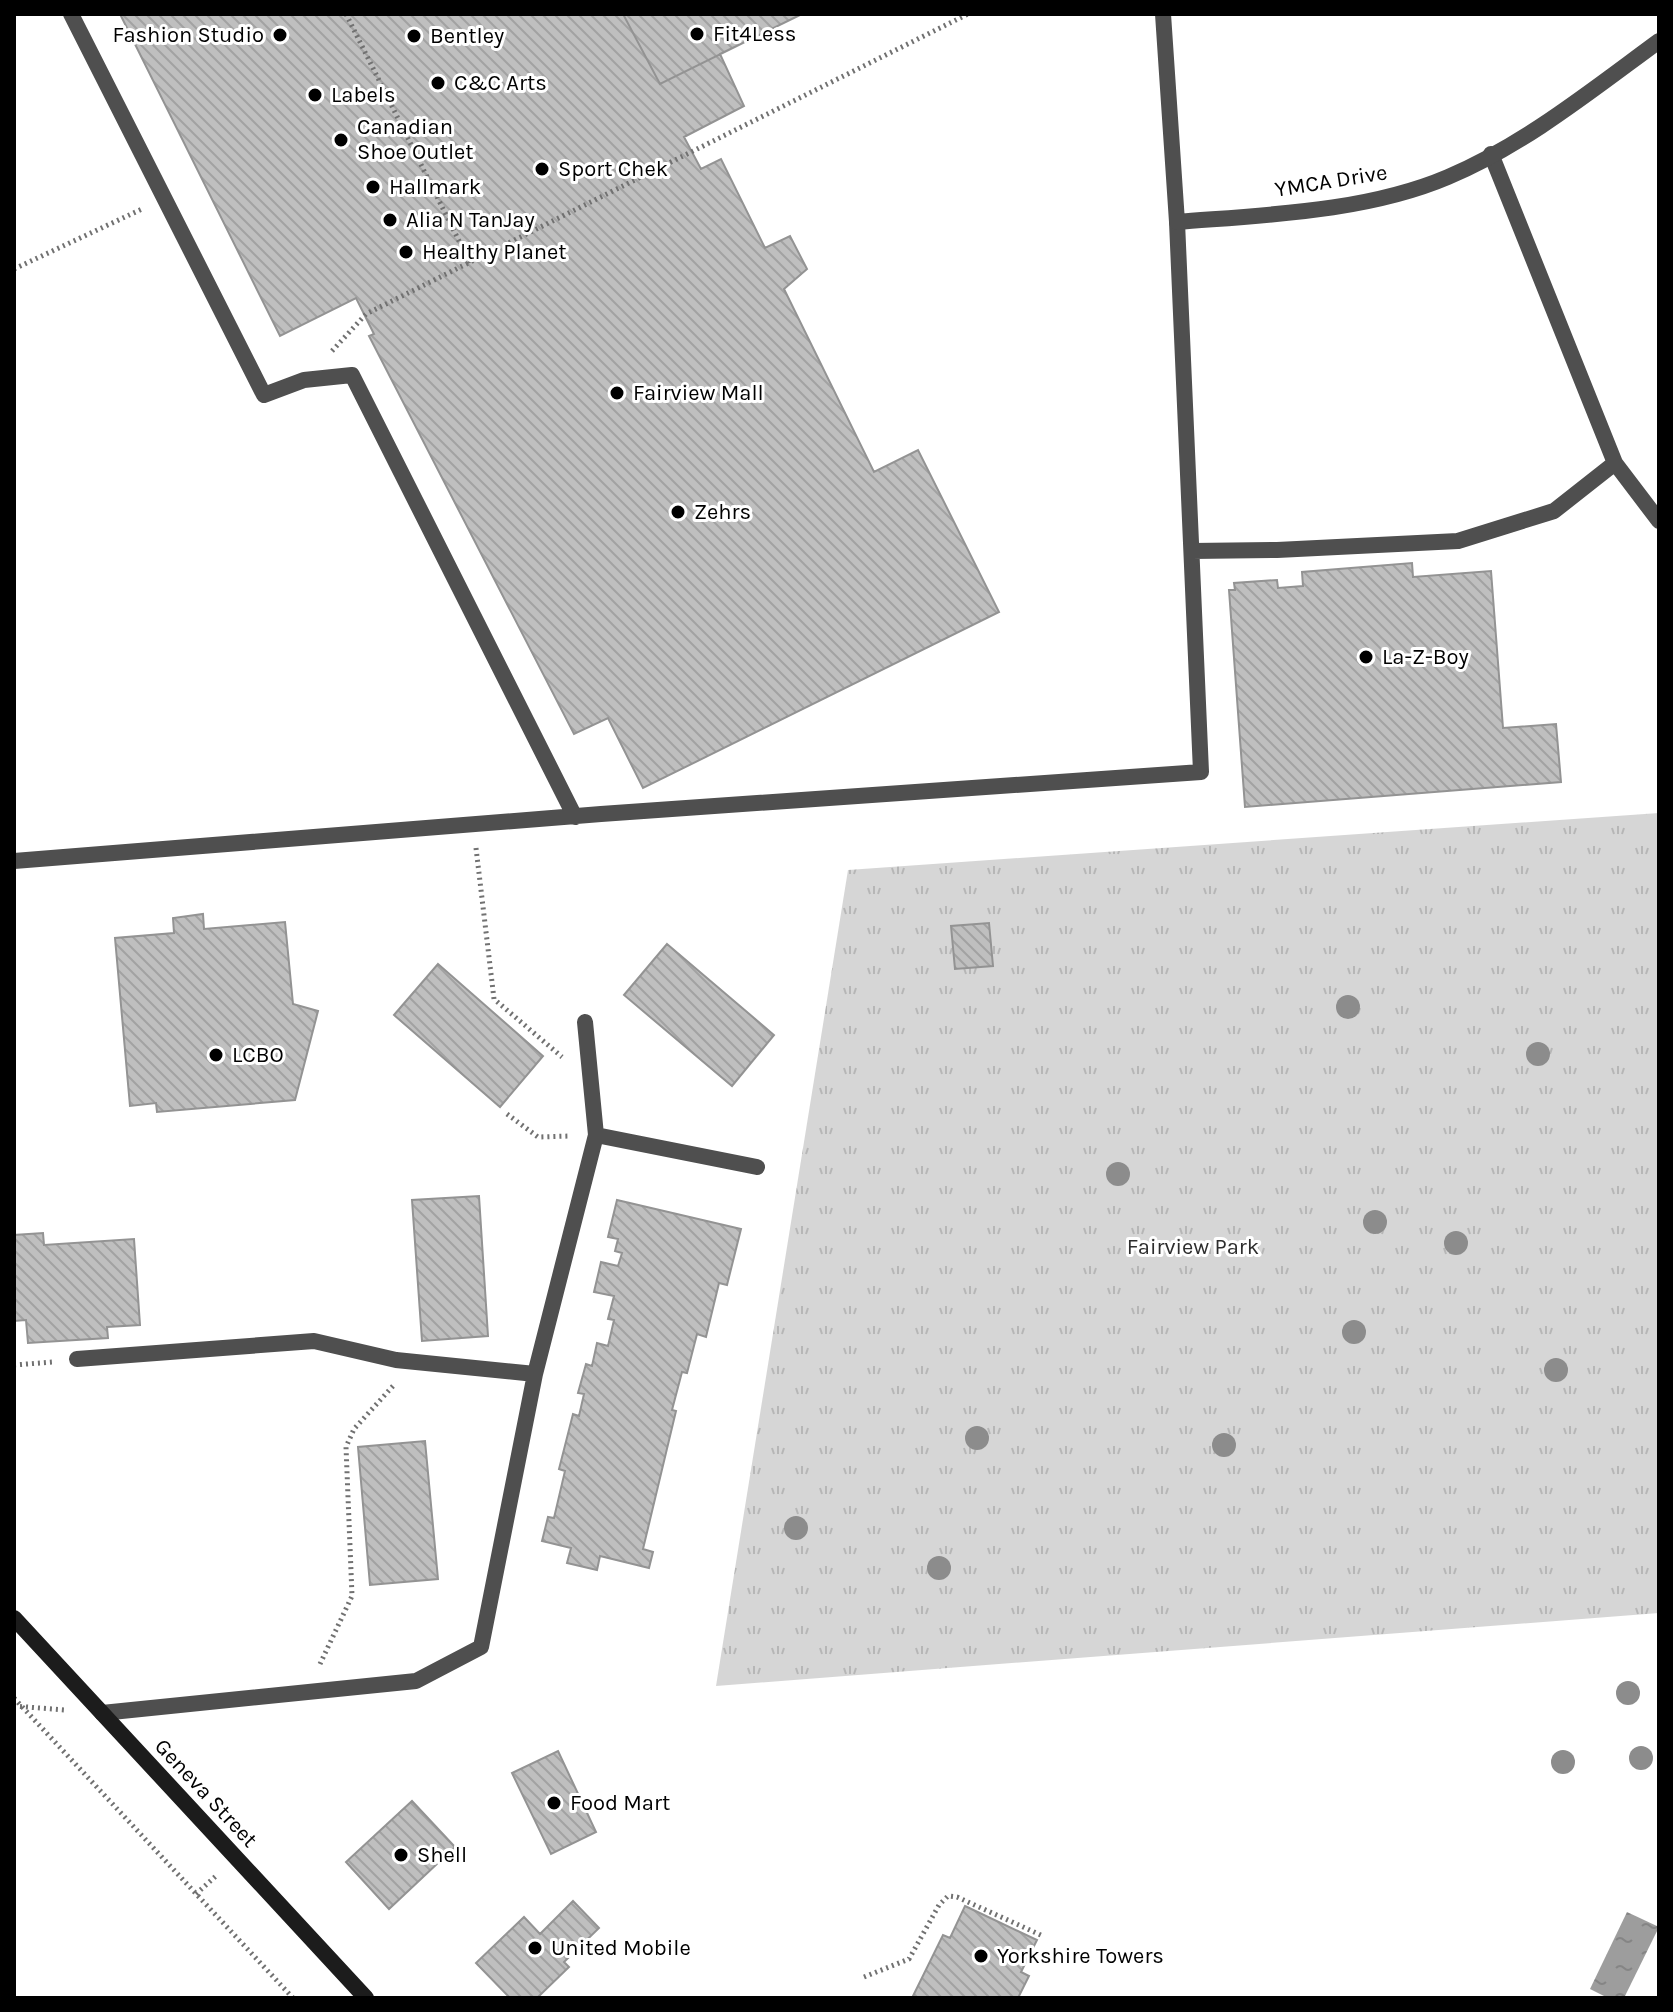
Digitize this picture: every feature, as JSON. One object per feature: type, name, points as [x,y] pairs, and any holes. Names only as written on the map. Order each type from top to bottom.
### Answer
[{"type":"main road","name":"Geneva Street","points":[[14,1618],[366,1998]]},
{"type":"street","points":[[71,14],[264,395],[304,380],[352,375],[575,817]]},
{"type":"street","points":[[14,861],[1201,772],[1177,222],[1163,14]]},
{"type":"street","name":"YMCA Drive","points":[[1177,222],[1373,201],[1447,178],[1519,140],[1659,41]]},
{"type":"street","points":[[1491,154],[1615,463],[1659,521]]},
{"type":"street","points":[[1192,551],[1458,541],[1554,511],[1615,463]]},
{"type":"street","points":[[102,1713],[416,1681],[481,1647],[535,1374],[596,1135],[585,1022]]},
{"type":"street","points":[[596,1135],[757,1167]]},
{"type":"street","points":[[77,1359],[314,1341],[396,1360],[535,1374]]},
{"type":"path","points":[[304,380],[366,314],[968,14]]},
{"type":"path","points":[[348,15],[470,263]]},
{"type":"path","points":[[14,269],[165,198]]},
{"type":"path","points":[[473,825],[494,999],[591,1081]]},
{"type":"path","points":[[507,1114],[538,1137],[596,1135]]},
{"type":"path","points":[[14,1365],[77,1359]]},
{"type":"path","points":[[305,1693],[352,1596],[346,1447],[354,1429],[415,1362]]},
{"type":"path","points":[[14,1698],[293,1998]]},
{"type":"path","points":[[14,1706],[22,1706]]},
{"type":"path","points":[[864,1977],[909,1959],[939,1905],[948,1896],[957,1897],[1043,1936]]},
{"type":"green space","name":"Fairview Park","points":[[1659,813],[1659,1613],[716,1686],[848,870]]},
{"type":"water","points":[[1627,1912],[1659,1927],[1624,1998],[1608,1998],[1590,1989]]},
{"type":"building","name":"Fairview Mall","points":[[120,14],[802,14],[720,54],[744,106],[684,137],[701,169],[721,159],[765,248],[790,236],[807,269],[784,289],[874,472],[918,450],[999,612],[643,788],[608,718],[574,734],[369,336],[374,334],[356,298],[280,336]]},
{"type":"building","name":"Fit4Less","points":[[623,14],[802,14],[660,84]]},
{"type":"building","name":"La-Z-Boy","points":[[1412,563],[1413,577],[1491,571],[1503,728],[1556,724],[1561,782],[1245,807],[1229,590],[1235,590],[1234,583],[1277,580],[1278,588],[1303,586],[1302,572]]},
{"type":"building","name":"LCBO","points":[[203,914],[204,929],[285,922],[293,1004],[318,1011],[295,1100],[157,1112],[156,1103],[130,1106],[115,938],[174,933],[173,918]]},
{"type":"building","points":[[989,923],[993,966],[955,969],[951,926]]},
{"type":"building","points":[[667,944],[774,1035],[732,1086],[624,995]]},
{"type":"building","points":[[438,964],[543,1056],[500,1107],[394,1015]]},
{"type":"building","points":[[479,1196],[488,1336],[422,1341],[412,1200]]},
{"type":"building","points":[[617,1200],[741,1229],[727,1285],[719,1283],[706,1337],[697,1334],[687,1373],[682,1372],[672,1410],[676,1411],[643,1549],[653,1552],[649,1568],[600,1556],[597,1570],[567,1563],[571,1548],[542,1541],[548,1517],[554,1518],[565,1471],[559,1469],[573,1414],[579,1416],[584,1394],[578,1393],[586,1364],[592,1366],[597,1343],[608,1346],[614,1320],[608,1319],[614,1296],[594,1292],[601,1262],[618,1266],[622,1253],[615,1251],[618,1239],[608,1237]]},
{"type":"building","points":[[43,1233],[44,1245],[134,1239],[140,1325],[107,1327],[108,1338],[28,1343],[26,1320],[14,1321],[14,1235]]},
{"type":"building","points":[[425,1441],[438,1579],[370,1585],[358,1447]]},
{"type":"building","name":"Food Mart","points":[[558,1751],[596,1832],[551,1854],[512,1773]]},
{"type":"building","name":"Shell","points":[[412,1801],[455,1847],[389,1909],[346,1862]]},
{"type":"building","name":"United Mobile","points":[[573,1901],[599,1928],[564,1962],[569,1967],[537,1998],[510,1998],[476,1963],[524,1917],[540,1934]]},
{"type":"building","name":"Yorkshire Towers","points":[[965,1906],[1037,1940],[1021,1972],[1029,1976],[1018,1998],[912,1998],[943,1935],[950,1938]]},
{"type":"place","name":"Fit4Less","points":[[697,34]]},
{"type":"place","name":"Fashion Studio","points":[[280,35]]},
{"type":"place","name":"Bentley","points":[[414,36]]},
{"type":"place","name":"C&C Arts","points":[[438,83]]},
{"type":"place","name":"Labels","points":[[315,95]]},
{"type":"place","name":"Canadian Shoe Outlet","points":[[341,140]]},
{"type":"place","name":"Sport Chek","points":[[542,169]]},
{"type":"place","name":"Hallmark","points":[[373,187]]},
{"type":"place","name":"Alia N TanJay","points":[[390,220]]},
{"type":"place","name":"Healthy Planet","points":[[406,252]]},
{"type":"place","name":"Fairview Mall","points":[[617,393]]},
{"type":"place","name":"Zehrs","points":[[678,512]]},
{"type":"place","name":"La-Z-Boy","points":[[1366,657]]},
{"type":"place","name":"LCBO","points":[[216,1055]]},
{"type":"place","name":"Food Mart","points":[[554,1803]]},
{"type":"place","name":"Shell","points":[[401,1855]]},
{"type":"place","name":"United Mobile","points":[[535,1948]]},
{"type":"place","name":"Yorkshire Towers","points":[[981,1956]]}]
